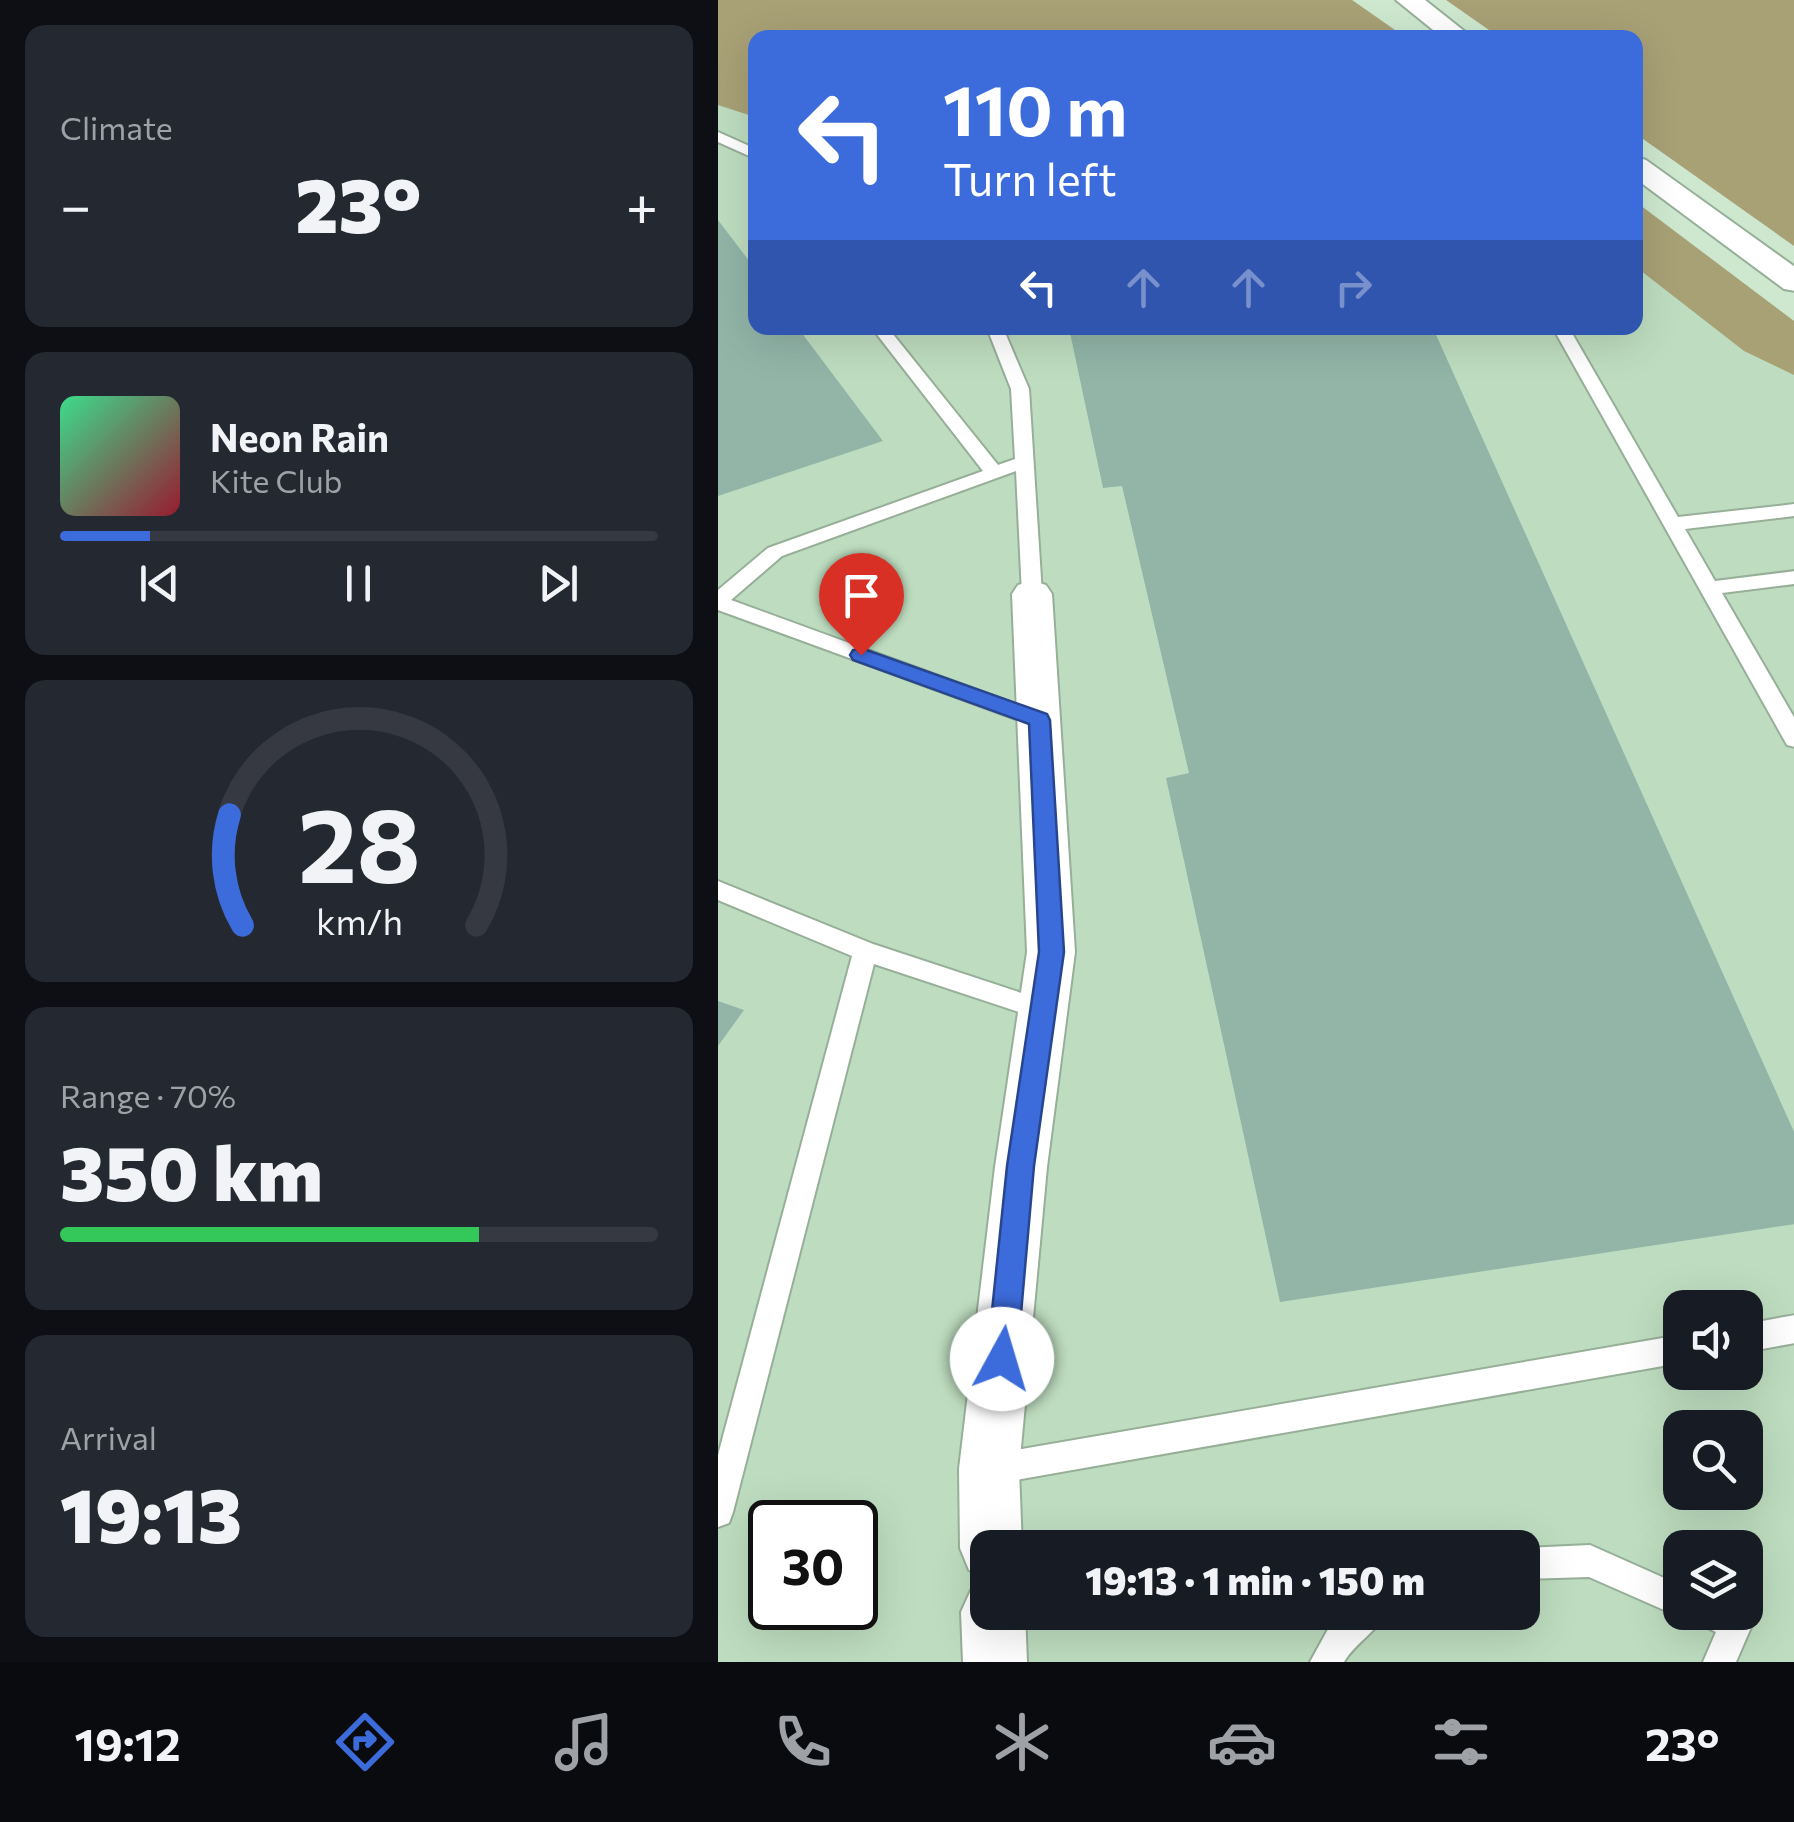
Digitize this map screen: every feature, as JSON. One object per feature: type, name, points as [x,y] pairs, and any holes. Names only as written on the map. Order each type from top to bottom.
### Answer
[{"type":"street","points":[[1409,0],[1449,30]]},
{"type":"street","points":[[1643,171],[1794,282]]},
{"type":"street","points":[[991,1530],[989,1470],[1021,1166],[1052,952],[1032,594]]},
{"type":"street","points":[[994,1630],[995,1662]]},
{"type":"lane","points":[[718,136],[748,151]]},
{"type":"lane","points":[[886,335],[994,473]]},
{"type":"lane","points":[[998,335],[1020,389],[1032,594]]},
{"type":"lane","points":[[1565,335],[1794,738]]},
{"type":"lane","points":[[1024,462],[775,552],[718,602],[1039,720]]},
{"type":"lane","points":[[1673,524],[1794,510]]},
{"type":"lane","points":[[1709,588],[1794,577]]},
{"type":"lane","points":[[718,890],[865,951],[1043,1010]]},
{"type":"lane","points":[[718,1512],[865,951]]},
{"type":"lane","points":[[1763,1335],[1794,1329]]},
{"type":"lane","points":[[989,1470],[1663,1352]]},
{"type":"lane","points":[[1540,1562],[1590,1562],[1663,1594]]},
{"type":"lane","points":[[1326,1662],[1346,1630]]},
{"type":"lane","points":[[1718,1662],[1734,1630]]},
{"type":"shaded area","points":[[718,0],[1352,0],[1395,30],[748,30],[748,335],[1643,335],[1643,207],[1794,321],[1794,1662],[718,1662]]},
{"type":"shaded area","points":[[718,0],[1352,0],[1395,30],[748,30],[748,115],[718,105]]},
{"type":"shaded area","points":[[1446,0],[1794,0],[1794,246],[1643,139],[1643,30],[1489,30]]},
{"type":"shaded area","points":[[1643,207],[1794,321],[1794,375],[1744,351],[1643,272]]},
{"type":"building","points":[[718,220],[748,259],[748,335],[803,335],[883,441],[718,496]]},
{"type":"building","points":[[1070,335],[1436,335],[1795,1134],[1795,1224],[1280,1302],[1166,778],[1189,773],[1122,486],[1103,488]]},
{"type":"building","points":[[718,1001],[744,1010],[718,1046]]},
{"type":"route","points":[[861,655],[1039,720],[1052,952],[1021,1166],[1002,1359]]}]
